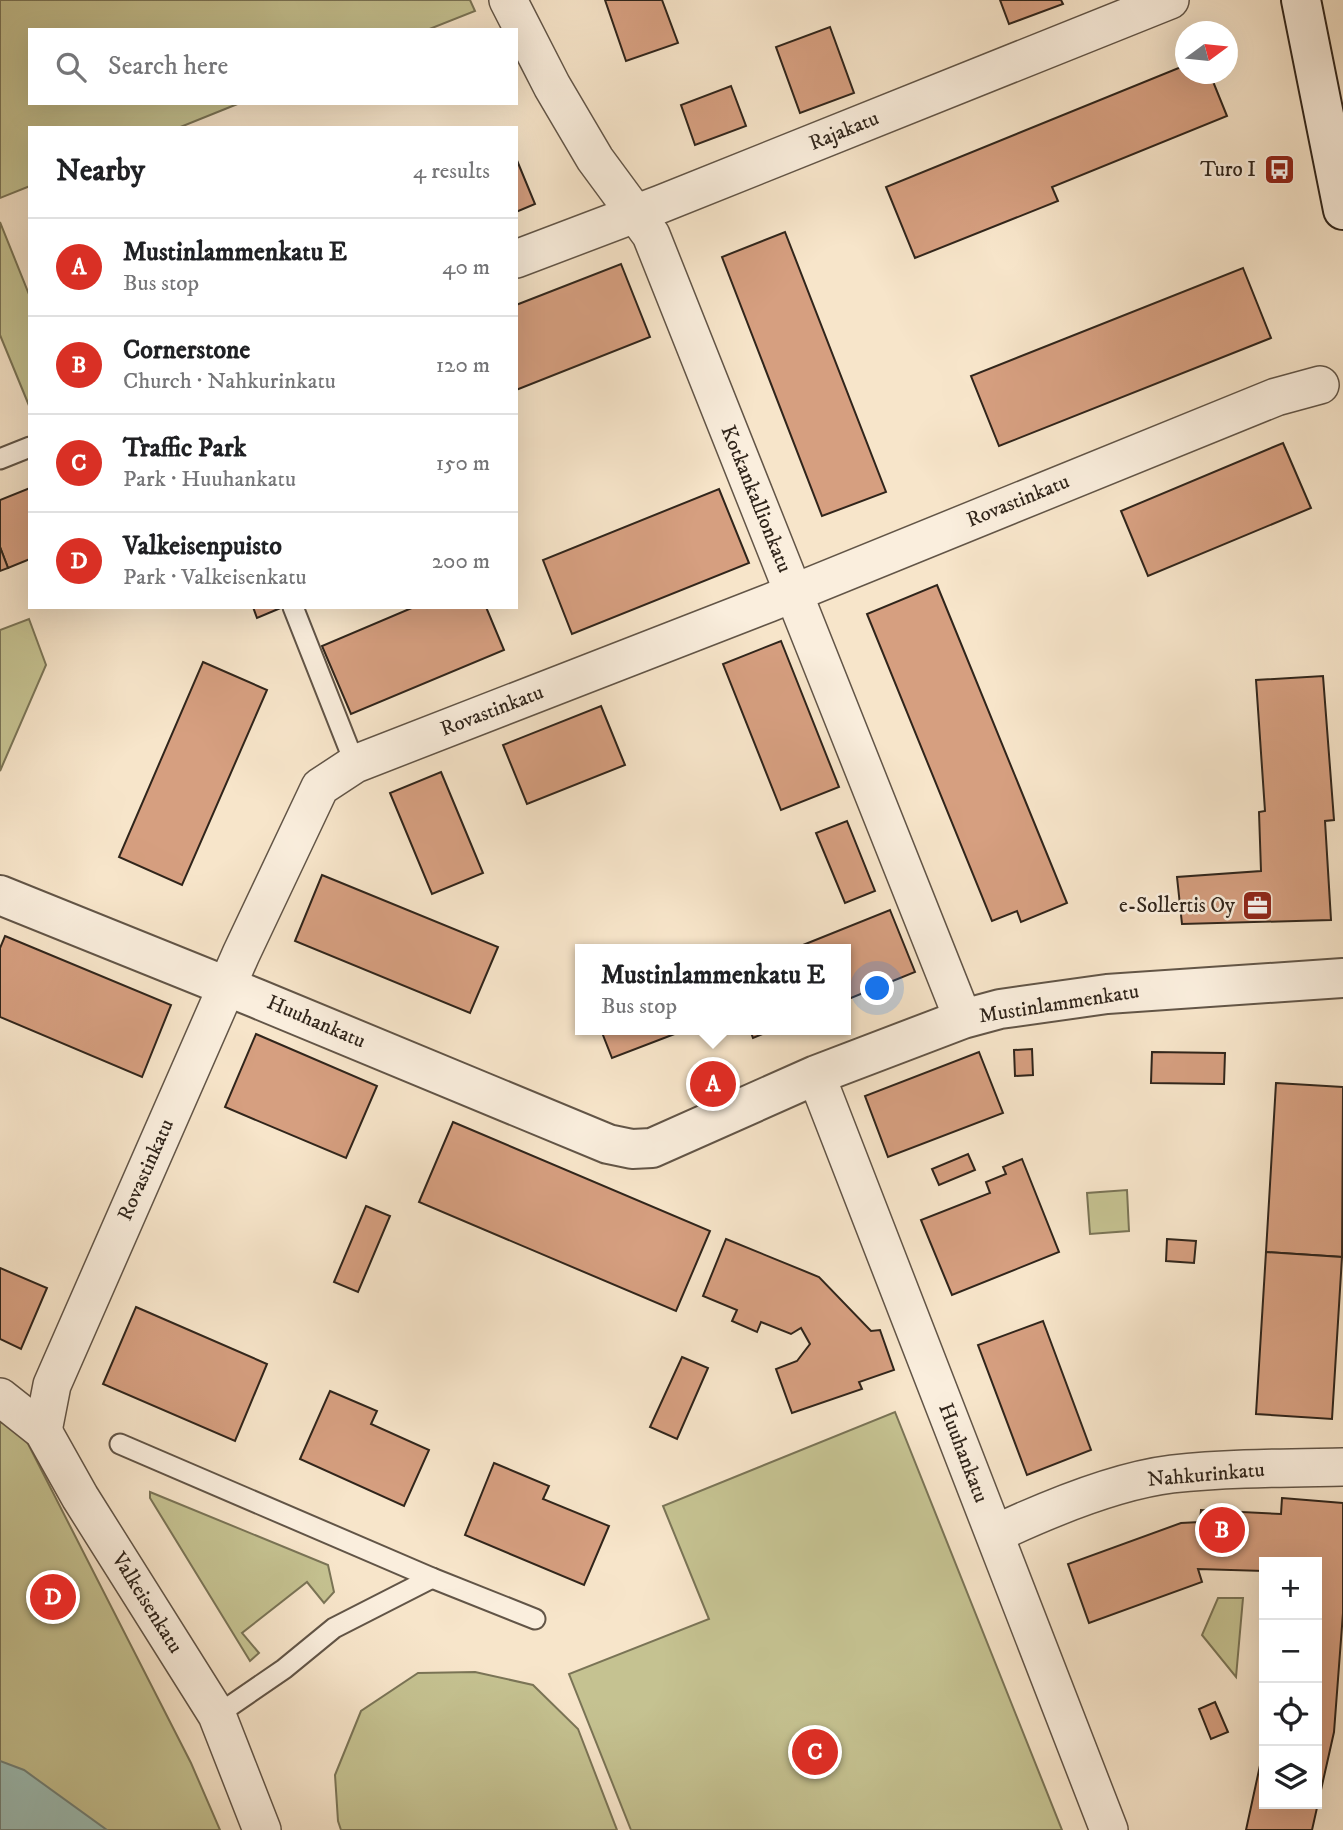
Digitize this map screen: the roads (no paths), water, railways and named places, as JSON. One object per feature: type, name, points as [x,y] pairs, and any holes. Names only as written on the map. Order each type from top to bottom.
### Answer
[{"type":"street","name":"Kotkankallionkatu","points":[[508,0],[552,86],[594,159],[651,235],[963,1020]]},
{"type":"street","name":"Rajakatu","points":[[518,258],[1170,0]]},
{"type":"street","points":[[1301,0],[1343,210]]},
{"type":"street","name":"Rovastinkatu","points":[[43,1431],[52,1385],[227,986],[320,787],[355,764],[793,593],[1276,397],[1320,385]]},
{"type":"street","name":"Huuhankatu","points":[[0,895],[608,1143],[632,1149]]},
{"type":"street","name":"Mustinlammenkatu","points":[[632,1149],[652,1148],[816,1075],[963,1020],[1000,1009],[1107,994],[1343,978]]},
{"type":"street","name":"Huuhankatu","points":[[816,1075],[1110,1830]]},
{"type":"street","name":"Valkeisenkatu","points":[[0,1398],[43,1431],[80,1497],[217,1715],[262,1830]]},
{"type":"street","name":"Nahkurinkatu","points":[[995,1534],[1085,1497],[1136,1481],[1170,1474],[1343,1467]]},
{"type":"lane","points":[[0,459],[28,448]]},
{"type":"lane","points":[[294,609],[355,764]]},
{"type":"lane","points":[[120,1444],[432,1578],[535,1619]]},
{"type":"lane","points":[[217,1715],[284,1669],[334,1628],[432,1578]]},
{"type":"water","points":[[0,1761],[24,1770],[107,1830],[0,1830]]},
{"type":"place","name":"Turo I","points":[[1279,170]]},
{"type":"place","name":"e-Sollertis Oy","points":[[1258,906]]},
{"type":"place","name":"Mustinlammenkatu E","points":[[713,1084]]},
{"type":"place","name":"Cornerstone","points":[[1222,1530]]},
{"type":"place","name":"Valkeisenpuisto","points":[[53,1597]]},
{"type":"place","name":"Traffic Park","points":[[815,1752]]}]
